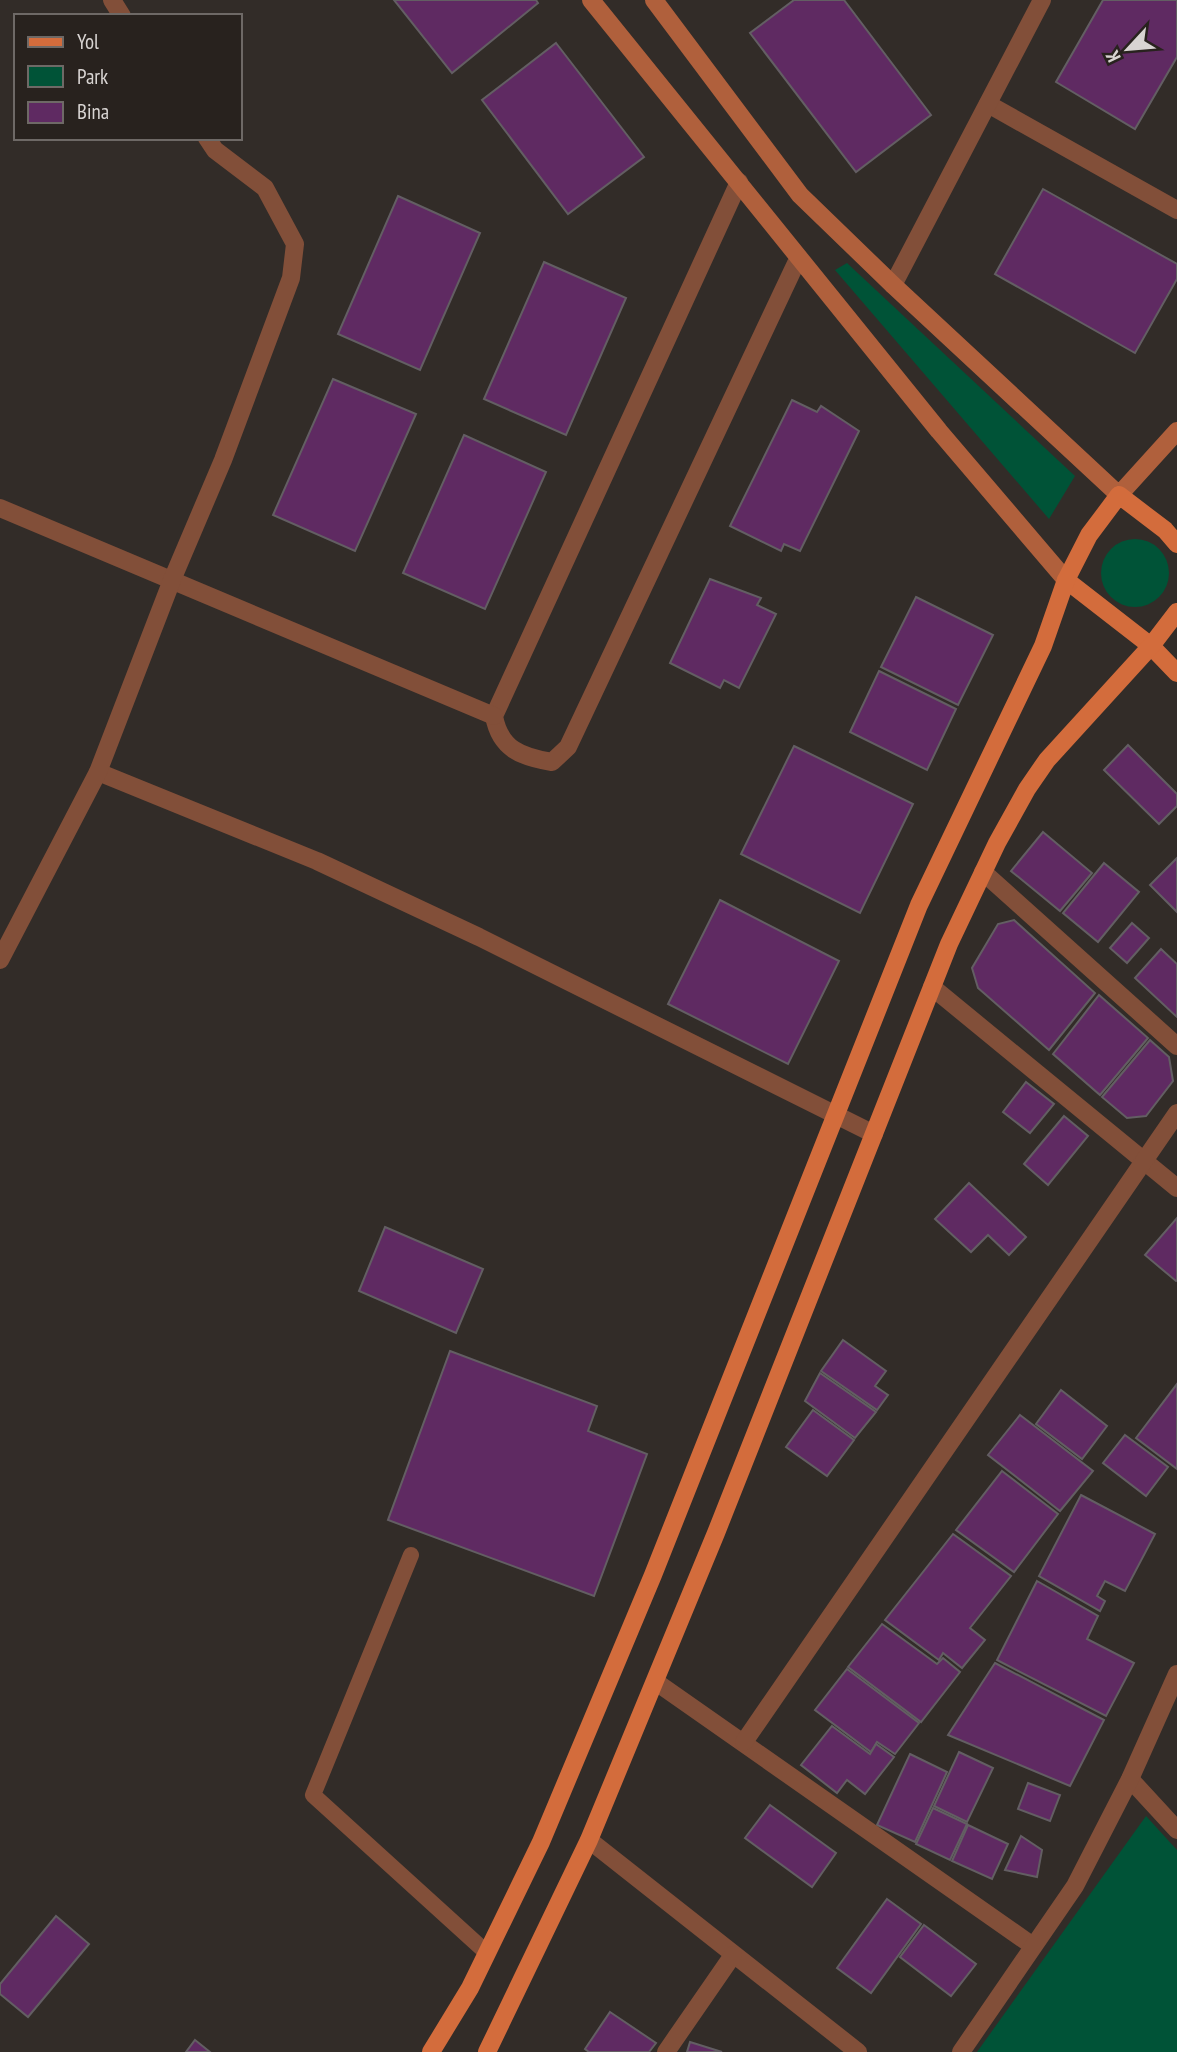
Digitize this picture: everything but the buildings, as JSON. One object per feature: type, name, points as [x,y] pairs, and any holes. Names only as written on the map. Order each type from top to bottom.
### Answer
[{"type":"main road","points":[[591,0],[798,259],[1066,580],[1151,646],[1177,673]]},
{"type":"main road","points":[[654,0],[800,195],[1119,495],[1165,530],[1177,544]]},
{"type":"main road","points":[[431,2052],[470,1988],[541,1842],[653,1575],[919,905],[1043,646],[1066,580],[1089,534],[1119,495],[1177,431]]},
{"type":"main road","points":[[487,2052],[589,1840],[656,1682],[949,944],[983,872],[1027,789],[1047,760],[1151,646],[1177,612]]},
{"type":"street","points":[[893,285],[1042,0]]},
{"type":"street","points":[[988,104],[1177,210]]},
{"type":"street","points":[[0,960],[98,772],[172,580],[223,460],[291,278],[295,244],[265,188],[215,150],[208,140]]},
{"type":"street","points":[[738,182],[494,716],[497,731],[510,748],[529,758],[552,762],[568,747],[798,259]]},
{"type":"street","points":[[0,508],[494,716]]},
{"type":"street","points":[[98,772],[329,867],[480,937],[874,1134]]},
{"type":"street","points":[[983,872],[1177,1046]]},
{"type":"street","points":[[932,987],[1177,1188]]},
{"type":"street","points":[[744,1742],[1177,1113]]},
{"type":"street","points":[[961,2052],[1074,1886],[1130,1779],[1177,1674]]},
{"type":"street","points":[[656,1682],[1033,1946]]},
{"type":"street","points":[[1130,1779],[1177,1830]]},
{"type":"street","points":[[589,1840],[858,2052]]},
{"type":"street","points":[[666,2052],[733,1955]]},
{"type":"lane","points":[[411,1555],[313,1795],[487,1953]]},
{"type":"green space","points":[[847,263],[1075,476],[1049,519],[835,270]]},
{"type":"green space","points":[[1135,539],[1148,542],[1159,549],[1166,560],[1169,573],[1166,586],[1159,597],[1148,604],[1135,607],[1122,604],[1111,597],[1104,586],[1101,573],[1104,560],[1111,549],[1122,542]]},
{"type":"green space","points":[[1146,1816],[1177,1850],[1177,2052],[977,2052]]}]
